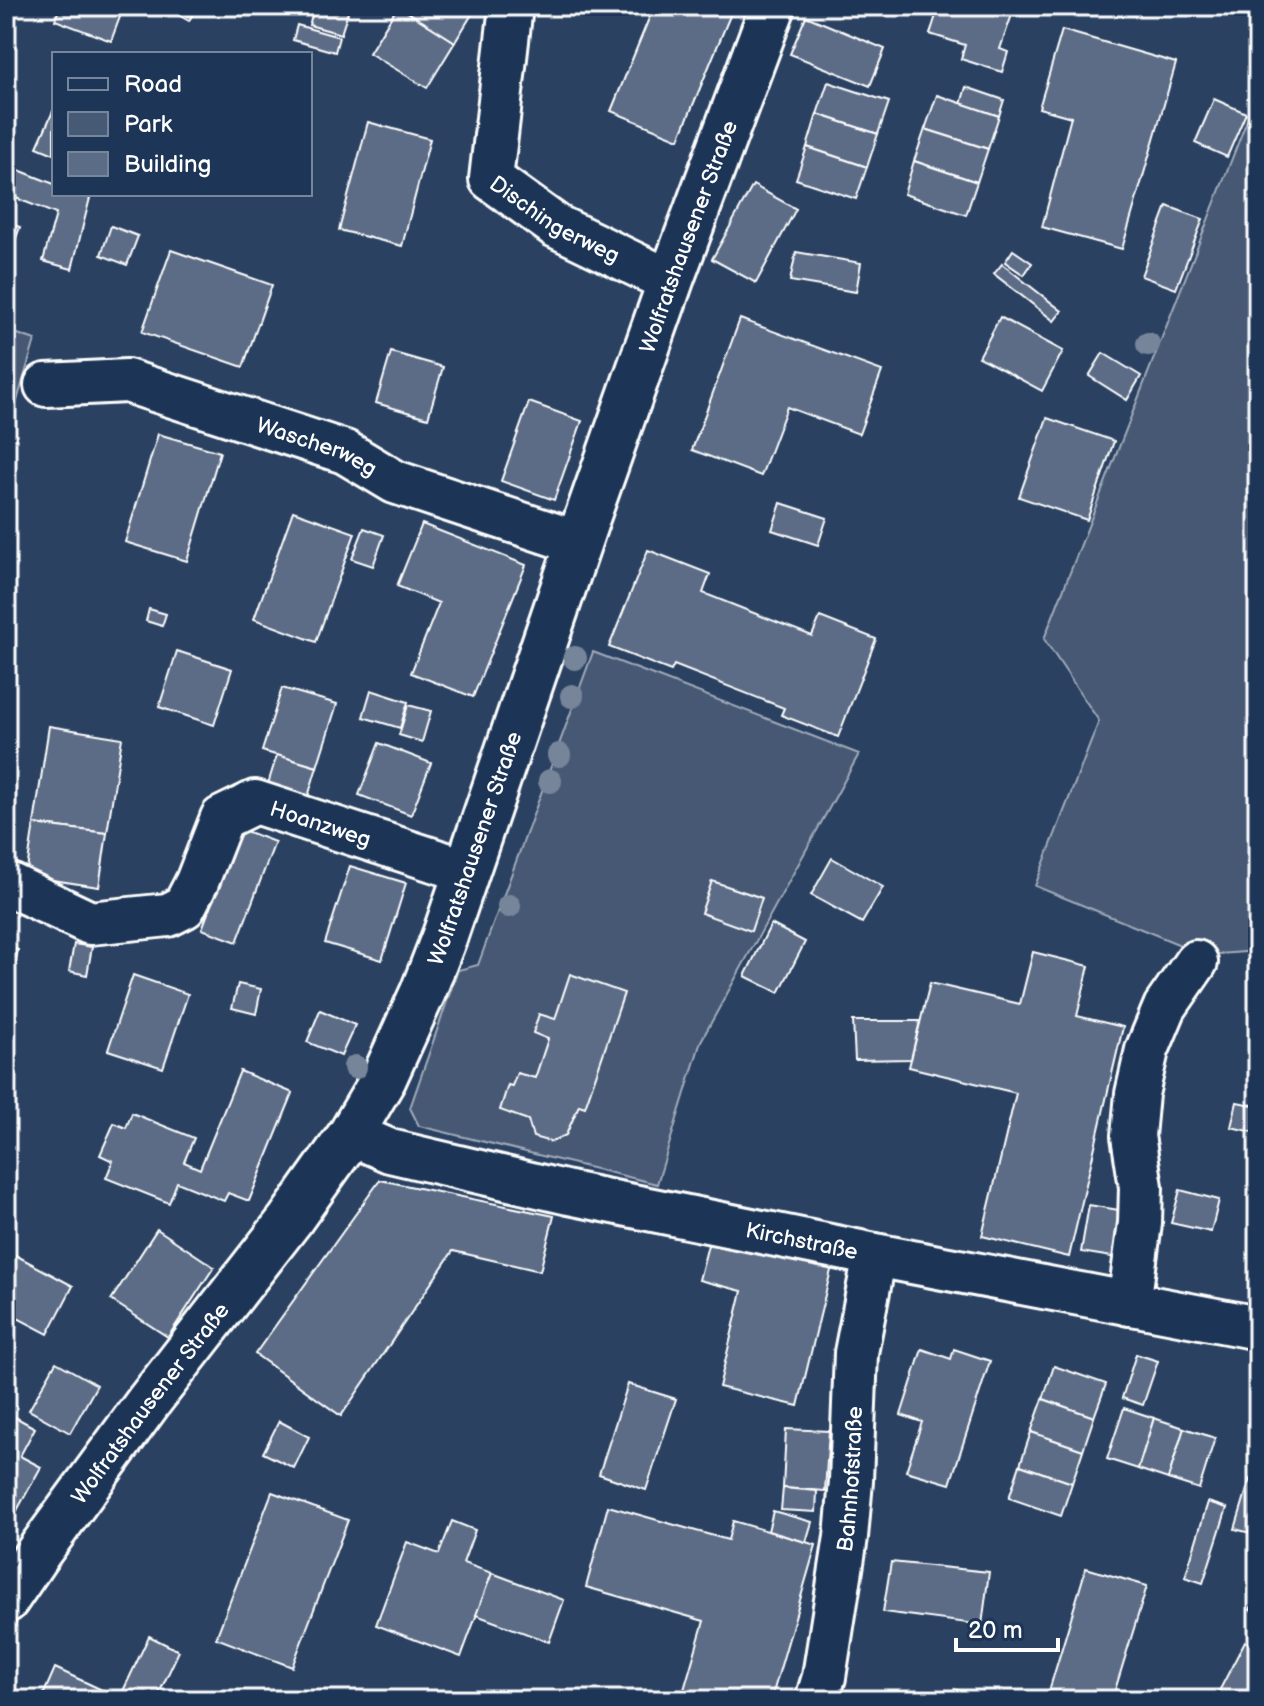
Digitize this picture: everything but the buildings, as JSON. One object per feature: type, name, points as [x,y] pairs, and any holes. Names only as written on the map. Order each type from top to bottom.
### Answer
[{"type":"main road","name":"Wolfratshausener Straße","points":[[6,1600],[149,1401],[290,1220],[351,1134],[384,1078],[423,992],[467,871],[672,277],[773,6]]},
{"type":"street","name":"Dischingerweg","points":[[511,6],[491,179],[556,226],[651,272],[672,277]]},
{"type":"street","name":"Wascherweg","points":[[46,385],[127,381],[345,452],[395,482],[579,543]]},
{"type":"street","name":"Hoanzweg","points":[[6,883],[90,923],[168,915],[184,907],[222,818],[255,802],[467,871]]},
{"type":"street","points":[[1129,1304],[1140,1223],[1141,1187],[1133,1136],[1137,1094],[1147,1050],[1165,1007],[1196,962]]},
{"type":"street","name":"Kirchstraße","points":[[351,1134],[390,1151],[569,1193],[1258,1328]]},
{"type":"street","name":"Bahnhofstraße","points":[[817,1700],[824,1677],[846,1537],[856,1353],[875,1255]]},
{"type":"green space","points":[[1258,92],[1258,951],[1205,955],[1035,886],[1099,721],[1044,639]]},
{"type":"green space","points":[[6,330],[35,340],[6,438]]},
{"type":"green space","points":[[593,652],[859,754],[701,1041],[657,1184],[419,1126],[410,1108],[458,970],[478,965]]}]
